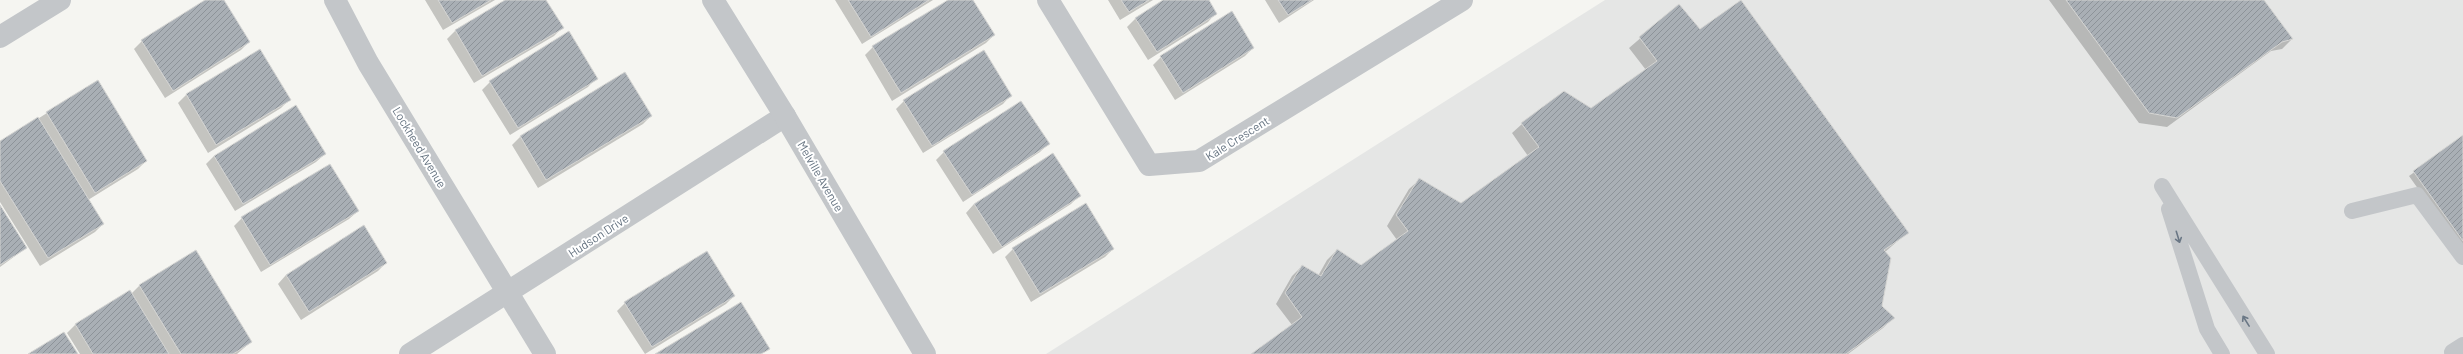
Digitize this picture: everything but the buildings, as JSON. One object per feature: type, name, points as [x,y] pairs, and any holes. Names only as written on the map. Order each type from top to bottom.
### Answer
[{"type":"street","points":[[0,37],[60,0]]},
{"type":"street","name":"Lockheed Avenue","points":[[335,0],[368,63],[545,354]]},
{"type":"street","name":"Melville Avenue","points":[[713,0],[785,116],[925,354]]},
{"type":"street","name":"Kale Crescent","points":[[1048,0],[1149,165],[1199,161],[1462,0]]},
{"type":"street","name":"Hudson Drive","points":[[410,354],[785,116]]},
{"type":"lane","points":[[2222,354],[2207,329],[2162,186],[2267,354]]},
{"type":"lane","points":[[2352,211],[2417,195],[2463,257]]},
{"type":"shaded area","points":[[1605,0],[2463,0],[2463,354],[1046,354]]}]
